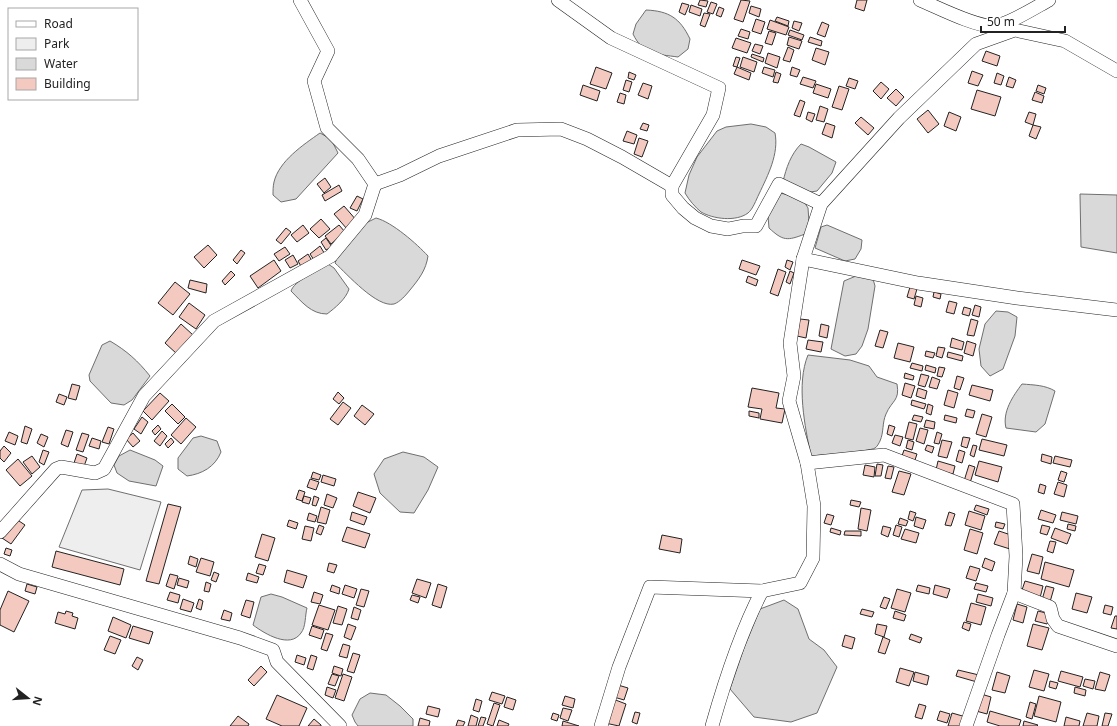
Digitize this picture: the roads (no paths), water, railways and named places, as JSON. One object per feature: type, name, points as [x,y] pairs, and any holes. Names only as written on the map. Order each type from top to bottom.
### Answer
[{"type":"street","points":[[300,0],[328,51],[314,81],[328,128],[358,159],[375,184]]},
{"type":"street","points":[[558,0],[611,38],[719,88],[713,115],[672,186],[672,195],[683,208],[695,218],[711,226],[728,229],[743,226],[756,226],[780,184],[821,204]]},
{"type":"street","points":[[920,0],[972,22],[993,26],[1012,20],[1049,0]]},
{"type":"street","points":[[601,726],[619,667],[650,586],[762,591],[800,582],[813,558],[814,506],[807,463],[789,402],[794,376],[790,343],[803,259],[821,204],[899,118],[976,44],[1015,30],[1065,41],[1117,71]]},
{"type":"street","points":[[375,184],[400,175],[439,156],[517,130],[561,129],[622,157],[672,186]]},
{"type":"street","points":[[0,532],[56,469],[61,467],[95,473],[104,469],[144,396],[214,321],[331,256],[365,215],[375,184]]},
{"type":"street","points":[[803,259],[918,283],[1017,298],[1117,310]]},
{"type":"street","points":[[807,463],[884,455],[1013,504],[1016,556],[1014,593],[966,726]]},
{"type":"street","points":[[0,564],[19,574],[240,638],[273,650],[277,662],[340,726]]},
{"type":"street","points":[[712,726],[721,694],[737,650],[762,591]]},
{"type":"street","points":[[1014,593],[1050,607],[1053,619],[1058,626],[1117,646]]},
{"type":"water","points":[[646,10],[667,14],[678,21],[690,39],[688,49],[678,57],[657,54],[646,50],[641,46],[633,34],[636,24]]},
{"type":"water","points":[[751,124],[766,127],[775,133],[776,141],[772,164],[753,207],[748,213],[737,218],[718,218],[701,212],[685,193],[689,175],[697,157],[717,131],[726,127]]},
{"type":"water","points":[[320,133],[331,139],[338,153],[296,199],[281,202],[273,195],[277,174],[292,154]]},
{"type":"water","points":[[801,144],[836,162],[832,173],[817,191],[810,192],[783,182],[789,162],[794,152]]},
{"type":"water","points":[[780,193],[803,200],[808,208],[809,222],[805,234],[789,239],[778,235],[769,228],[768,216]]},
{"type":"water","points":[[1080,194],[1117,195],[1117,253],[1081,247]]},
{"type":"water","points":[[376,218],[397,229],[428,256],[426,266],[419,278],[405,296],[394,304],[387,304],[371,296],[335,263],[338,255],[366,223]]},
{"type":"water","points":[[827,225],[862,240],[861,249],[855,259],[845,261],[815,248],[821,227]]},
{"type":"water","points":[[328,264],[334,268],[349,289],[343,300],[327,314],[311,310],[291,291],[293,287],[301,280]]},
{"type":"water","points":[[856,276],[873,279],[875,286],[868,329],[862,346],[856,354],[845,356],[831,349],[844,281]]},
{"type":"water","points":[[996,311],[1008,312],[1017,317],[1015,336],[1003,369],[990,376],[981,366],[979,349],[985,324]]},
{"type":"water","points":[[110,341],[132,357],[150,376],[132,400],[124,405],[111,403],[90,381],[89,375],[102,345]]},
{"type":"water","points":[[808,355],[850,360],[869,366],[877,377],[897,384],[898,390],[895,400],[888,409],[881,438],[876,447],[854,452],[811,456],[804,419],[802,392],[804,366]]},
{"type":"water","points":[[1022,384],[1043,386],[1055,391],[1045,424],[1036,432],[1006,428],[1005,422],[1009,404]]},
{"type":"water","points":[[201,436],[217,441],[221,452],[212,466],[198,474],[187,476],[178,469],[178,458],[193,438]]},
{"type":"water","points":[[130,450],[155,460],[163,466],[156,486],[129,481],[117,473],[114,465],[119,456]]},
{"type":"water","points":[[403,452],[424,457],[438,467],[428,490],[414,513],[400,512],[380,493],[374,474],[384,459]]},
{"type":"water","points":[[271,594],[307,608],[304,628],[296,638],[284,640],[277,638],[253,625],[261,597]]},
{"type":"water","points":[[784,600],[798,609],[809,639],[824,650],[837,667],[817,713],[791,722],[754,717],[730,689],[744,648],[760,609]]},
{"type":"water","points":[[370,693],[386,695],[413,719],[413,726],[358,726],[352,715],[360,699]]}]
